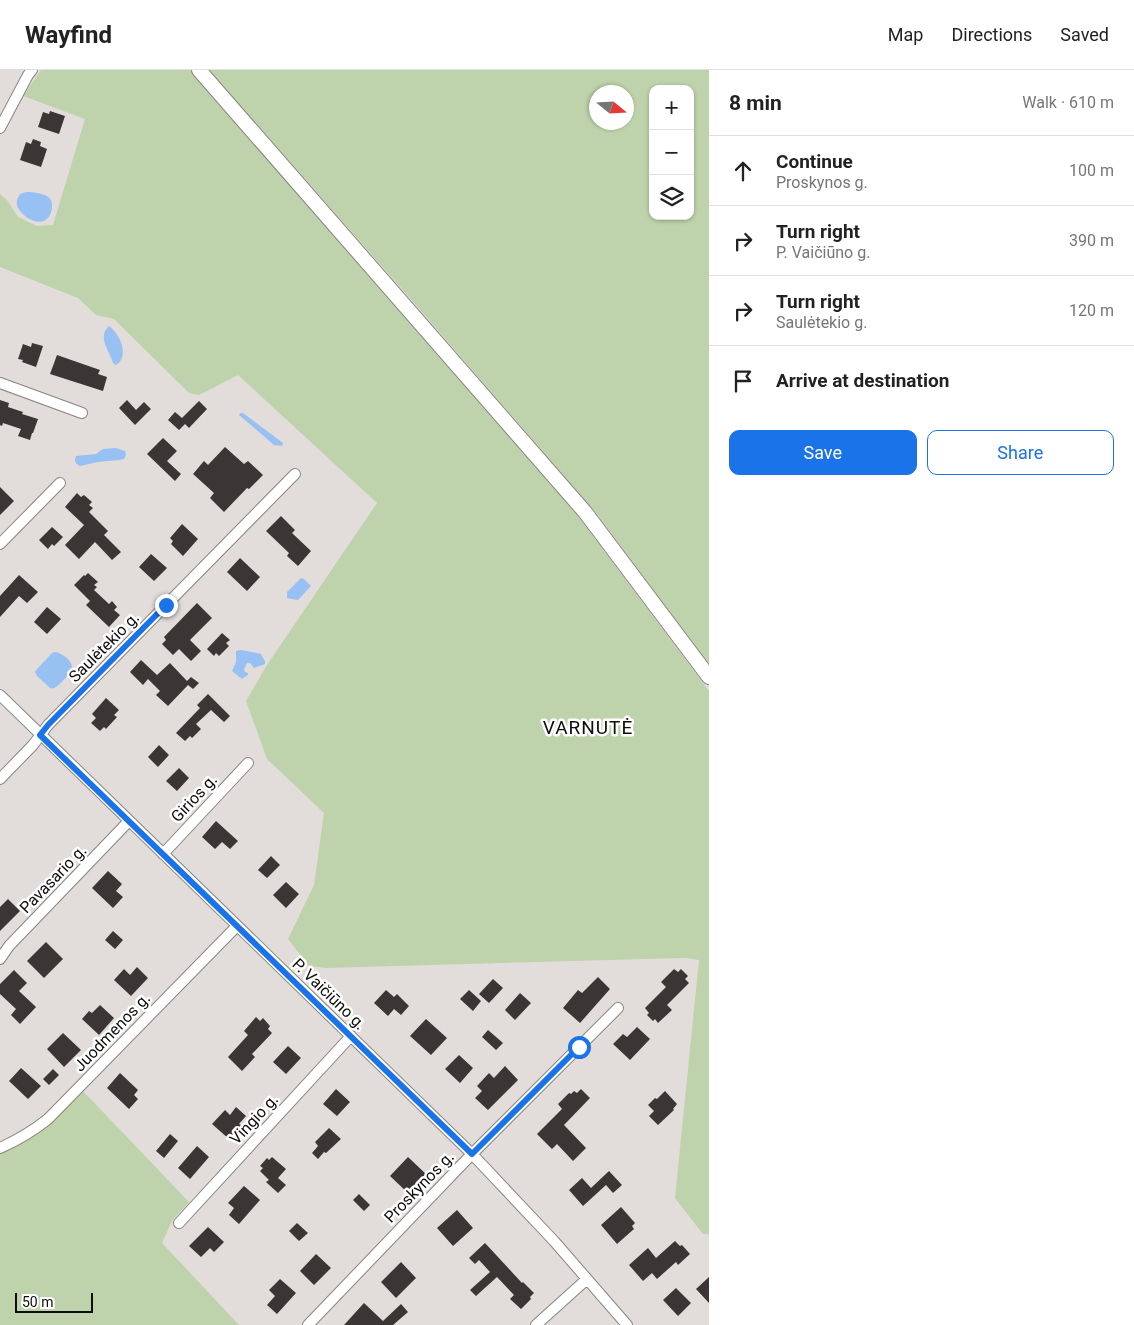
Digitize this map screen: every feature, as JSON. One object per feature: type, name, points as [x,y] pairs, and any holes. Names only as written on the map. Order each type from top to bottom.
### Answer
[{"type":"main road","points":[[199,70],[585,512],[709,677]]},
{"type":"street","points":[[0,128],[32,70]]},
{"type":"street","points":[[0,383],[82,413]]},
{"type":"street","name":"Saulėtekio g.","points":[[0,779],[33,745],[48,725],[295,474]]},
{"type":"street","points":[[0,544],[60,483]]},
{"type":"street","name":"P. Vaičiūno g.","points":[[0,695],[472,1154],[554,1241],[627,1325]]},
{"type":"street","name":"Girios g.","points":[[163,854],[248,763]]},
{"type":"street","name":"Pavasario g.","points":[[0,959],[9,946],[130,822]]},
{"type":"street","name":"Juodmenos g.","points":[[0,1148],[23,1137],[48,1119],[237,926]]},
{"type":"street","name":"Proskynos g.","points":[[308,1325],[472,1154],[618,1008]]},
{"type":"street","name":"Vingio g.","points":[[179,1222],[351,1036]]},
{"type":"street","points":[[536,1325],[587,1279]]},
{"type":"green space","points":[[41,70],[191,70],[565,499],[709,691],[709,1234],[703,1234],[675,1198],[699,960],[686,958],[326,968],[309,966],[288,939],[314,885],[324,813],[267,759],[246,701],[267,665],[377,503],[238,375],[199,395],[189,393],[114,319],[96,315],[78,298],[0,267],[0,194],[7,200],[18,217],[37,226],[53,225],[85,119],[23,96]]},
{"type":"green space","points":[[209,70],[709,70],[709,665],[598,515]]},
{"type":"green space","points":[[82,1090],[189,1202],[173,1219],[162,1243],[239,1325],[0,1325],[0,1154],[34,1135]]},
{"type":"water","points":[[26,192],[43,194],[51,200],[52,208],[47,219],[39,222],[34,221],[21,212],[17,205],[17,200],[20,194]]},
{"type":"water","points":[[109,326],[117,334],[122,345],[122,356],[116,365],[113,363],[104,339]]},
{"type":"water","points":[[243,413],[283,443],[282,446],[274,445],[239,415]]},
{"type":"water","points":[[116,448],[125,451],[124,459],[80,466],[75,462],[76,456],[96,454],[103,449]]},
{"type":"water","points":[[301,578],[311,586],[298,600],[287,598],[287,592]]},
{"type":"water","points":[[241,650],[261,654],[265,661],[265,664],[254,668],[250,663],[247,663],[244,669],[248,675],[242,679],[232,671],[236,662],[236,651]]},
{"type":"water","points":[[55,652],[69,660],[72,668],[70,673],[56,687],[50,688],[35,672]]},
{"type":"building","points":[[50,111],[65,116],[59,134],[38,127],[43,112],[49,114]]},
{"type":"building","points":[[33,139],[41,142],[40,146],[47,149],[41,167],[20,160],[26,142],[31,144]]},
{"type":"building","points":[[32,343],[43,346],[36,367],[18,359],[23,344],[31,347]]},
{"type":"building","points":[[57,355],[100,370],[98,374],[107,377],[103,391],[50,374]]},
{"type":"building","points":[[0,400],[9,403],[8,407],[23,412],[22,414],[38,419],[30,440],[18,436],[21,429],[3,423],[2,426],[0,425]]},
{"type":"building","points":[[127,400],[136,410],[144,402],[151,409],[135,425],[119,408]]},
{"type":"building","points":[[199,401],[207,409],[189,428],[185,424],[179,430],[168,420],[175,412],[182,418]]},
{"type":"building","points":[[163,438],[177,451],[167,461],[181,474],[175,481],[147,454]]},
{"type":"building","points":[[225,447],[244,464],[248,461],[263,475],[249,489],[247,488],[224,512],[210,498],[214,493],[193,474],[204,461],[208,465]]},
{"type":"building","points":[[0,487],[14,501],[0,515]]},
{"type":"building","points":[[77,493],[81,497],[84,495],[92,502],[89,505],[93,508],[89,512],[108,531],[104,535],[121,552],[112,560],[95,542],[79,559],[65,545],[84,525],[65,507]]},
{"type":"building","points":[[281,516],[295,530],[292,533],[311,551],[298,566],[287,556],[289,553],[266,531]]},
{"type":"building","points":[[182,524],[198,539],[183,556],[171,544],[173,541],[170,538]]},
{"type":"building","points":[[52,527],[63,537],[48,549],[39,540]]},
{"type":"building","points":[[151,554],[167,568],[154,581],[139,567]]},
{"type":"building","points":[[240,558],[260,577],[247,591],[227,572]]},
{"type":"building","points":[[88,573],[98,582],[94,585],[97,587],[94,590],[109,604],[112,601],[117,607],[114,610],[120,615],[109,627],[86,605],[90,601],[74,585]]},
{"type":"building","points":[[19,575],[38,592],[27,603],[19,596],[0,617],[0,596]]},
{"type":"building","points":[[197,603],[212,618],[190,640],[201,651],[191,661],[179,649],[173,655],[162,644],[166,640],[164,637]]},
{"type":"building","points":[[47,607],[61,619],[47,634],[34,622]]},
{"type":"building","points":[[222,633],[230,640],[226,643],[229,646],[219,656],[216,653],[214,656],[207,649]]},
{"type":"building","points":[[141,660],[157,675],[170,663],[187,681],[191,677],[199,683],[193,689],[188,685],[168,706],[156,695],[160,691],[148,679],[143,685],[130,672]]},
{"type":"building","points":[[208,694],[230,716],[224,722],[211,710],[196,724],[201,729],[192,738],[190,736],[185,741],[176,733],[200,708],[197,705]]},
{"type":"building","points":[[106,698],[119,710],[114,715],[117,717],[106,729],[104,727],[100,731],[91,723],[96,718],[92,714]]},
{"type":"building","points":[[159,745],[169,755],[158,767],[148,757]]},
{"type":"building","points":[[179,768],[189,778],[177,791],[166,781]]},
{"type":"building","points":[[216,821],[238,841],[230,849],[222,842],[215,849],[202,837]]},
{"type":"building","points":[[271,856],[280,865],[267,878],[258,870]]},
{"type":"building","points":[[108,871],[122,884],[116,891],[123,897],[113,908],[92,888]]},
{"type":"building","points":[[286,882],[299,894],[286,908],[273,895]]},
{"type":"building","points":[[8,899],[20,911],[0,931],[0,907]]},
{"type":"building","points":[[113,931],[123,940],[115,949],[105,940]]},
{"type":"building","points":[[46,942],[63,959],[44,978],[27,961]]},
{"type":"building","points":[[137,967],[148,978],[131,996],[114,980],[124,969],[130,975]]},
{"type":"building","points":[[674,969],[678,972],[681,969],[688,976],[685,979],[689,983],[667,1005],[672,1010],[658,1023],[647,1015],[649,1013],[645,1008],[666,987],[661,982]]},
{"type":"building","points":[[14,970],[27,983],[19,991],[36,1007],[20,1024],[11,1015],[16,1009],[0,994],[0,984]]},
{"type":"building","points":[[598,977],[610,989],[580,1023],[563,1008],[578,990],[582,993]]},
{"type":"building","points":[[493,979],[503,988],[489,1003],[479,994]]},
{"type":"building","points":[[386,990],[394,997],[397,994],[409,1006],[401,1015],[394,1009],[388,1016],[374,1003]]},
{"type":"building","points":[[469,990],[481,1001],[473,1011],[460,999]]},
{"type":"building","points":[[520,993],[531,1003],[515,1020],[505,1010]]},
{"type":"building","points":[[100,1005],[114,1018],[99,1035],[82,1019],[89,1011],[92,1013]]},
{"type":"building","points":[[256,1017],[260,1021],[263,1018],[270,1026],[268,1029],[272,1033],[252,1054],[255,1057],[242,1071],[228,1057],[248,1035],[244,1031]]},
{"type":"building","points":[[426,1019],[447,1038],[431,1055],[410,1036]]},
{"type":"building","points":[[637,1027],[650,1039],[630,1060],[613,1044],[623,1034],[627,1037]]},
{"type":"building","points":[[488,1030],[503,1043],[496,1050],[482,1037]]},
{"type":"building","points":[[63,1033],[81,1050],[64,1067],[47,1049]]},
{"type":"building","points":[[288,1046],[301,1058],[286,1074],[273,1062]]},
{"type":"building","points":[[459,1055],[473,1068],[460,1083],[445,1069]]},
{"type":"building","points":[[505,1066],[518,1080],[488,1110],[475,1098],[482,1091],[477,1086],[489,1073],[494,1078]]},
{"type":"building","points":[[21,1068],[41,1086],[28,1099],[9,1081]]},
{"type":"building","points":[[53,1069],[59,1075],[49,1085],[43,1079]]},
{"type":"building","points":[[120,1073],[138,1090],[134,1095],[138,1099],[129,1109],[107,1088]]},
{"type":"building","points":[[336,1089],[350,1102],[337,1116],[323,1104]]},
{"type":"building","points":[[581,1089],[590,1098],[564,1125],[586,1148],[573,1161],[557,1144],[552,1149],[537,1134],[562,1109],[558,1104],[569,1093],[571,1094],[574,1091],[577,1093]]},
{"type":"building","points":[[665,1091],[677,1104],[674,1110],[658,1125],[649,1116],[654,1111],[648,1105]]},
{"type":"building","points":[[236,1107],[246,1116],[229,1139],[212,1124],[225,1110],[230,1115]]},
{"type":"building","points":[[329,1128],[341,1139],[318,1159],[312,1153],[318,1146],[315,1142]]},
{"type":"building","points":[[170,1134],[178,1141],[164,1158],[156,1151]]},
{"type":"building","points":[[197,1146],[209,1157],[190,1179],[178,1168]]},
{"type":"building","points":[[272,1157],[286,1169],[278,1178],[286,1185],[278,1193],[266,1182],[269,1180],[260,1171],[263,1168],[260,1166],[267,1158],[269,1160]]},
{"type":"building","points":[[408,1157],[428,1176],[410,1195],[390,1176]]},
{"type":"building","points":[[609,1171],[622,1185],[613,1193],[606,1185],[583,1206],[569,1190],[582,1178],[591,1188]]},
{"type":"building","points":[[244,1186],[260,1200],[239,1224],[229,1215],[234,1208],[228,1203]]},
{"type":"building","points":[[359,1194],[370,1205],[364,1211],[353,1200]]},
{"type":"building","points":[[621,1207],[635,1223],[632,1226],[634,1229],[617,1244],[601,1225]]},
{"type":"building","points":[[457,1210],[473,1228],[453,1246],[437,1228]]},
{"type":"building","points":[[297,1223],[308,1233],[299,1241],[289,1231]]},
{"type":"building","points":[[208,1227],[224,1242],[214,1252],[210,1248],[201,1257],[189,1246]]},
{"type":"building","points":[[675,1241],[680,1246],[682,1245],[690,1254],[678,1265],[676,1262],[657,1279],[652,1273],[643,1281],[629,1265],[648,1248],[656,1258]]},
{"type":"building","points":[[485,1243],[522,1283],[534,1293],[521,1309],[510,1299],[514,1295],[497,1277],[476,1296],[470,1290],[490,1272],[479,1260],[475,1264],[469,1258]]},
{"type":"building","points":[[316,1254],[331,1268],[314,1285],[300,1271]]},
{"type":"building","points":[[401,1262],[416,1278],[396,1298],[381,1282]]},
{"type":"building","points":[[709,1277],[709,1303],[696,1289]]},
{"type":"building","points":[[280,1279],[296,1293],[277,1314],[267,1305],[275,1296],[269,1290]]},
{"type":"building","points":[[676,1288],[691,1303],[678,1316],[663,1300]]},
{"type":"building","points":[[364,1303],[383,1321],[401,1304],[408,1312],[393,1325],[344,1325]]},
{"type":"district","name":"VARNUTĖ","points":[[588,727]]},
{"type":"route","points":[[166,605],[40,735],[472,1154],[579,1047]]}]
